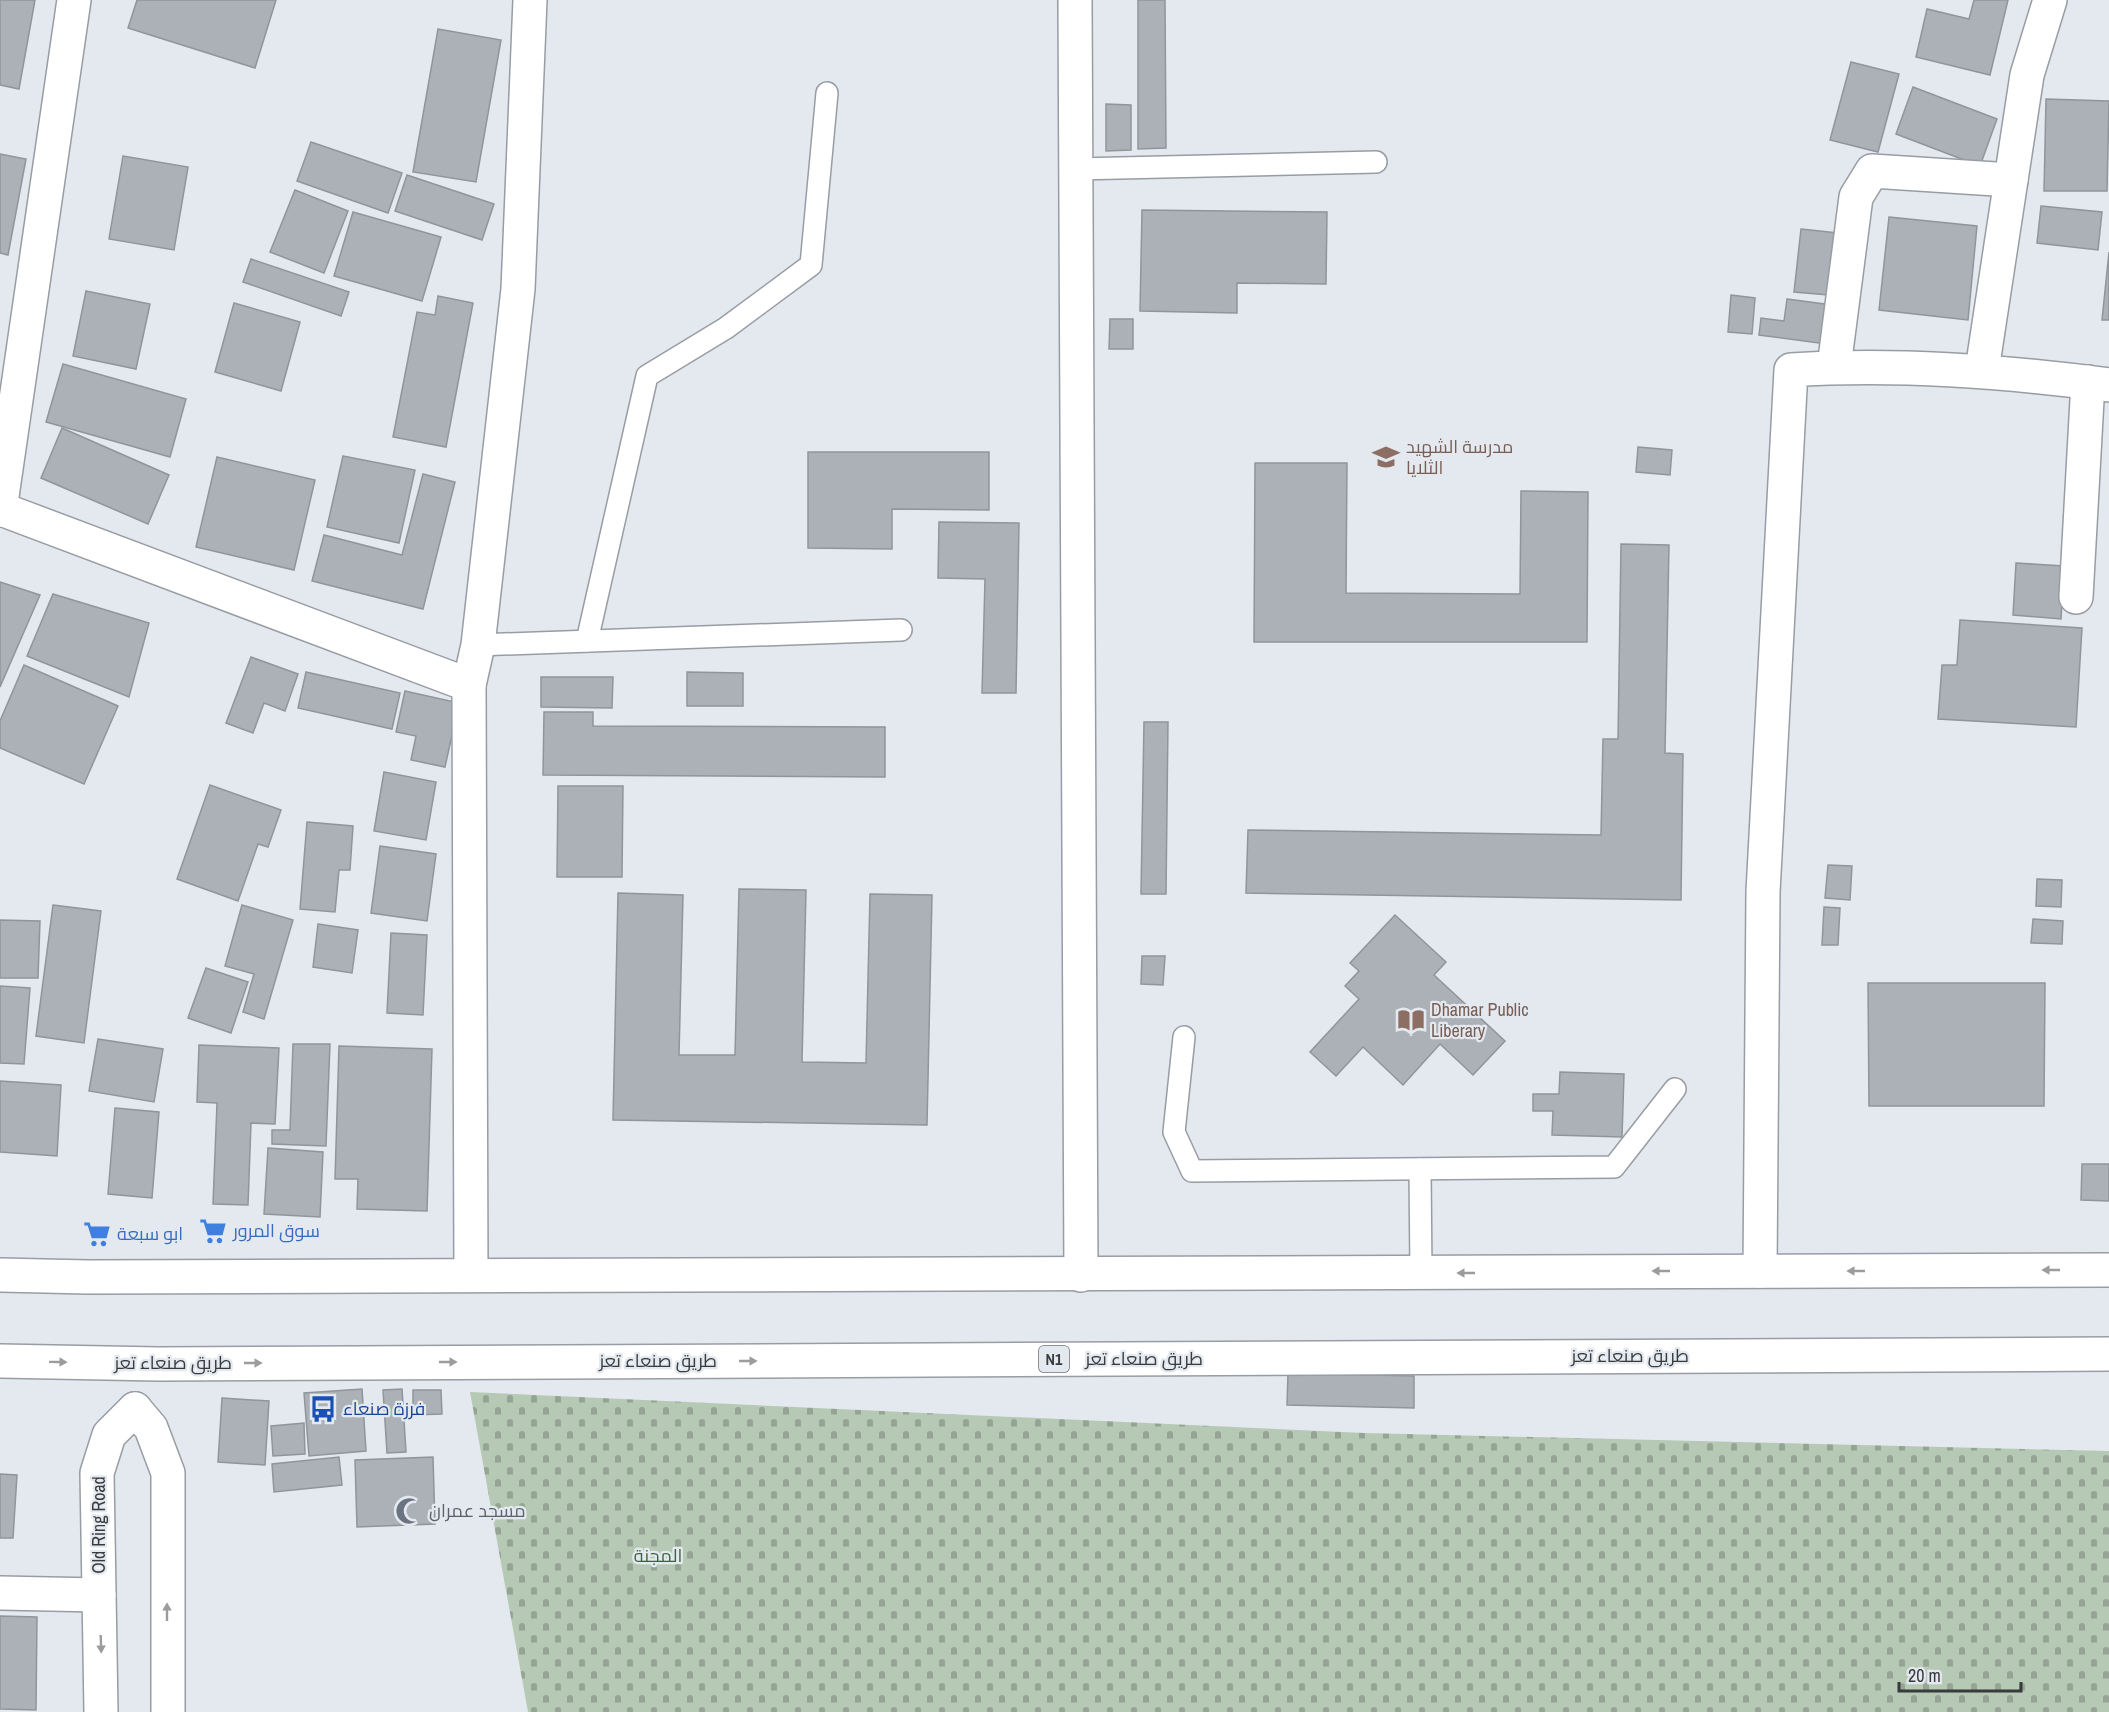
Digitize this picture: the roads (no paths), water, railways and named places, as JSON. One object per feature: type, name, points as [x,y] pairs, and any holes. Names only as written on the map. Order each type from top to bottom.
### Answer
[{"type":"main road","points":[[74,0],[1,510],[470,685]]},
{"type":"main road","points":[[471,1275],[470,685],[478,645],[518,289],[530,0]]},
{"type":"main road","points":[[1075,0],[1081,1275]]},
{"type":"main road","points":[[1982,370],[2027,75],[2050,0]]},
{"type":"main road","points":[[1834,367],[1856,197],[1872,171],[2011,180]]},
{"type":"main road","points":[[1760,1271],[1763,892],[1791,370],[1834,367],[1982,370],[2098,383],[2076,597]]},
{"type":"main road","points":[[0,1275],[88,1277],[1081,1275],[2109,1270]]},
{"type":"main road","name":"طريق صنعاء تعز","points":[[0,1361],[132,1363],[2109,1353]]},
{"type":"main road","points":[[132,1363],[135,1409],[151,1428],[168,1473],[168,1712]]},
{"type":"main road","name":"Old Ring Road","points":[[101,1712],[97,1473],[109,1435],[135,1409]]},
{"type":"main road","points":[[0,1593],[99,1595]]},
{"type":"lane","points":[[587,641],[647,376],[726,328],[812,265],[827,93]]},
{"type":"lane","points":[[1076,169],[1376,162]]},
{"type":"lane","points":[[478,645],[901,630]]},
{"type":"lane","points":[[1184,1037],[1174,1132],[1192,1171],[1614,1167],[1675,1089]]},
{"type":"lane","points":[[1420,1169],[1421,1273]]},
{"type":"place","name":"مدرسة الشهيد الثلايا","points":[[1386,457]]},
{"type":"place","name":"Dhamar Public Liberary","points":[[1411,1020]]},
{"type":"place","name":"سوق المرور","points":[[213,1231]]},
{"type":"place","name":"ابو سبعة","points":[[97,1234]]},
{"type":"place","name":"فرزة صنعاء","points":[[323,1409]]},
{"type":"place","name":"مسجد عمران","points":[[409,1511]]},
{"type":"park label","name":"المجنة","points":[[658,1556]]}]
